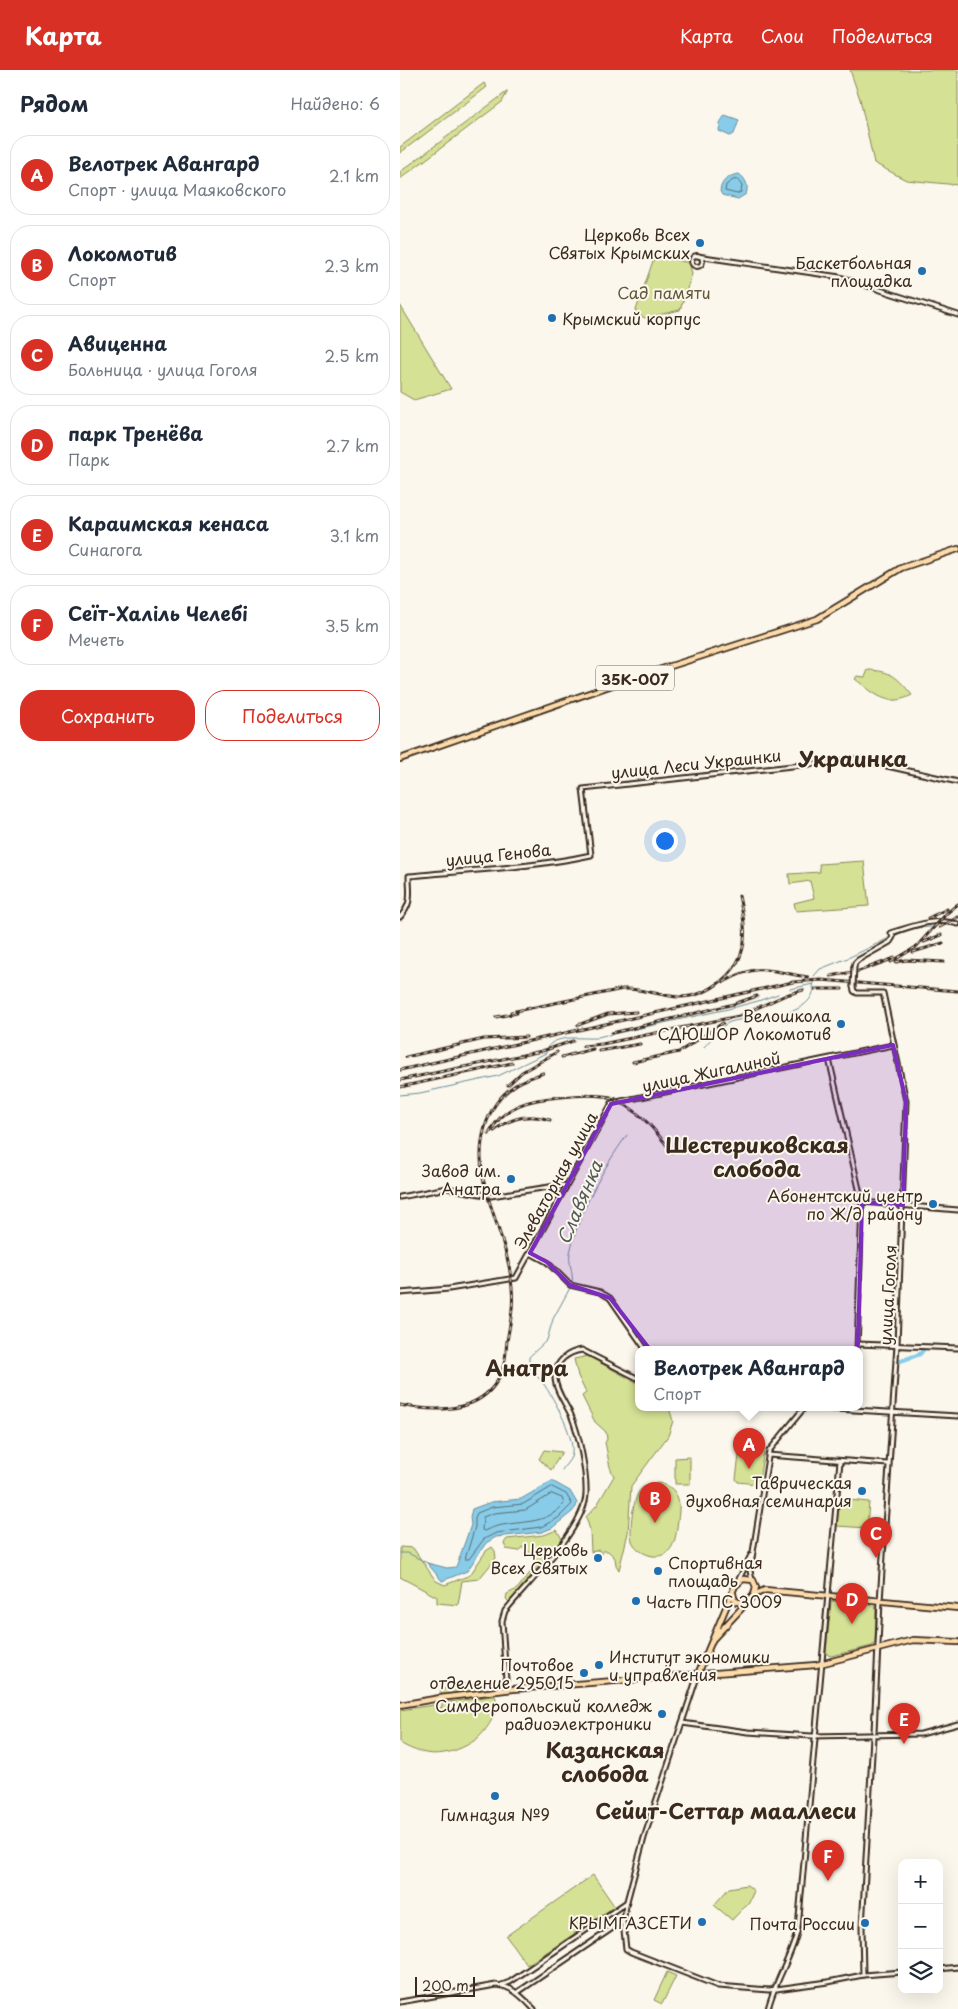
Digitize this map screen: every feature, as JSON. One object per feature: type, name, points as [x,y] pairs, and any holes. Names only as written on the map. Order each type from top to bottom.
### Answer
[{"type":"main road","points":[[710,258],[700,266],[695,267],[692,263],[692,258],[697,256],[840,277],[958,315]]},
{"type":"main road","points":[[697,256],[702,260],[700,266]]},
{"type":"main road","name":"35К-007","points":[[400,759],[610,686],[817,619],[900,568],[958,549]]},
{"type":"main road","name":"улица Леси Украинки","points":[[590,855],[583,789],[856,759],[958,782]]},
{"type":"main road","name":"улица Генова","points":[[400,917],[410,903],[408,876],[527,864],[590,855]]},
{"type":"main road","name":"улица Гоголя","points":[[874,1732],[888,1464],[897,1345],[906,1101],[883,993],[854,991],[854,967],[858,960],[891,940],[891,933],[920,924],[940,921],[958,924]]},
{"type":"main road","name":"улица Жигалиной","points":[[622,1102],[893,1046]]},
{"type":"main road","points":[[829,1059],[862,1202],[858,1344],[958,1348]]},
{"type":"main road","name":"Элеваторная улица","points":[[400,1293],[448,1290],[516,1278],[611,1104],[622,1102]]},
{"type":"main road","points":[[400,1197],[448,1188],[491,1196],[562,1185],[566,1186]]},
{"type":"main road","points":[[862,1202],[958,1210]]},
{"type":"main road","points":[[530,1253],[547,1262],[570,1285],[600,1292],[610,1298],[643,1346]]},
{"type":"main road","points":[[494,1691],[502,1687],[506,1680],[503,1615],[570,1535],[585,1502],[586,1484],[578,1434],[555,1380],[558,1364],[568,1354],[582,1350],[635,1377]]},
{"type":"main road","points":[[863,1410],[958,1416]]},
{"type":"main road","points":[[754,1595],[754,1582],[750,1571],[768,1455],[771,1447],[801,1411]]},
{"type":"main road","points":[[768,1455],[888,1464]]},
{"type":"main road","points":[[768,2009],[772,1990],[798,1930],[840,1461]]},
{"type":"main road","points":[[753,1552],[733,1589],[698,1674],[643,1841],[623,1921],[626,1948],[638,1955],[718,1986],[772,1990],[863,1975],[898,1972]]},
{"type":"main road","points":[[737,1583],[746,1578],[765,1590],[958,1608]]},
{"type":"main road","points":[[733,1589],[734,1598],[737,1602],[743,1603],[748,1601]]},
{"type":"main road","points":[[713,1639],[754,1595],[765,1590]]},
{"type":"main road","points":[[718,1625],[724,1628]]},
{"type":"main road","points":[[400,1705],[513,1689],[822,1664],[916,1639],[958,1642]]},
{"type":"main road","points":[[506,1680],[513,1689]]},
{"type":"main road","points":[[682,1723],[756,1733],[816,1736],[928,1733],[958,1724]]},
{"type":"main road","points":[[863,1975],[862,1927],[873,1737]]},
{"type":"main road","points":[[400,2002],[480,1987],[502,1985],[510,1982],[627,1901]]},
{"type":"main road","points":[[619,1908],[625,1912]]},
{"type":"main road","points":[[520,1994],[623,1921]]},
{"type":"main road","points":[[943,1969],[958,1967]]},
{"type":"main road","points":[[510,1982],[510,1988]]},
{"type":"main road","points":[[502,1985],[520,1994],[534,2009]]},
{"type":"highlighted area","points":[[893,1045],[906,1101],[903,1205],[862,1202],[858,1344],[854,1355],[804,1407],[690,1401],[610,1298],[570,1285],[547,1262],[530,1253],[611,1104]]},
{"type":"green space","points":[[850,70],[958,70],[958,185],[906,180],[874,163],[860,99]]},
{"type":"green space","points":[[484,83],[487,87],[400,153],[400,147]]},
{"type":"green space","points":[[508,91],[502,102],[400,179],[400,172]]},
{"type":"green space","name":"Сад памяти","points":[[655,255],[685,262],[689,261],[692,274],[680,310],[645,318],[635,313]]},
{"type":"green space","points":[[400,305],[451,389],[414,400],[400,392]]},
{"type":"green space","points":[[868,670],[883,672],[893,676],[912,695],[903,699],[888,700],[875,694],[855,679],[857,676],[865,677]]},
{"type":"green space","points":[[864,861],[869,906],[796,911],[794,903],[814,898],[810,881],[790,884],[789,874],[820,872],[819,864]]},
{"type":"green space","points":[[588,1356],[635,1382],[635,1411],[670,1411],[673,1421],[668,1436],[631,1486],[628,1533],[619,1570],[615,1558],[608,1551],[603,1551],[602,1554],[599,1550],[591,1552],[590,1530],[586,1517],[597,1505],[614,1476],[609,1464],[605,1443],[607,1439],[606,1432],[595,1422],[582,1396],[586,1393],[578,1376],[574,1359]]},
{"type":"green space","points":[[745,1436],[763,1438],[765,1444],[757,1484],[738,1482],[736,1479],[741,1439]]},
{"type":"green space","points":[[544,1450],[562,1452],[551,1470],[539,1459]]},
{"type":"green space","points":[[690,1457],[690,1484],[675,1484],[675,1458]]},
{"type":"green space","points":[[659,1483],[668,1486],[674,1491],[678,1499],[679,1513],[675,1539],[670,1549],[660,1556],[653,1556],[641,1551],[633,1544],[631,1521],[638,1493],[647,1485]]},
{"type":"green space","points":[[839,1499],[869,1502],[867,1528],[837,1526]]},
{"type":"green space","points":[[557,1530],[562,1539],[509,1602],[506,1599],[507,1594],[517,1589],[537,1564],[535,1556],[522,1547],[519,1551],[506,1549],[504,1543],[507,1539],[544,1535]]},
{"type":"green space","points":[[400,1547],[413,1548],[436,1581],[445,1585],[470,1575],[486,1551],[492,1547],[496,1558],[479,1579],[462,1581],[458,1605],[437,1603],[437,1597],[400,1577]]},
{"type":"green space","points":[[831,1602],[876,1606],[875,1643],[872,1646],[831,1656],[828,1655],[826,1652]]},
{"type":"green space","points":[[480,1683],[481,1690],[443,1695],[440,1692],[441,1689],[451,1688],[452,1685]]},
{"type":"green space","points":[[495,1696],[496,1701],[493,1718],[479,1737],[467,1745],[448,1752],[433,1754],[410,1748],[400,1743],[400,1710],[434,1705],[434,1709],[442,1707],[442,1703]]},
{"type":"green space","points":[[593,1875],[615,1907],[527,1965],[506,1936]]},
{"type":"green space","points":[[747,1885],[754,1891],[749,1902],[732,1920],[714,1905],[729,1888]]},
{"type":"green space","points":[[667,1972],[676,1976],[662,2004],[654,2000]]},
{"type":"water","points":[[725,115],[739,120],[734,134],[730,136],[719,131],[720,123]]},
{"type":"water","points":[[739,174],[746,183],[746,194],[738,199],[722,195],[720,191],[724,181],[729,177]]},
{"type":"water","points":[[552,1481],[570,1491],[577,1503],[572,1512],[552,1528],[542,1532],[496,1537],[486,1543],[467,1571],[442,1581],[427,1563],[447,1568],[456,1567],[471,1525],[472,1509],[491,1502],[521,1499]]},
{"type":"waterway","name":"Славянка","points":[[896,935],[914,928],[931,927]]},
{"type":"waterway","name":"Славянка","points":[[814,976],[820,969],[889,938]]},
{"type":"waterway","name":"Славянка","points":[[813,988],[814,981]]},
{"type":"waterway","points":[[790,989],[813,984]]},
{"type":"waterway","name":"Славянка","points":[[704,1047],[726,1024],[790,1012],[801,1007],[809,1000],[814,990]]},
{"type":"waterway","points":[[608,1035],[728,1009],[778,994]]},
{"type":"waterway","points":[[598,1037],[606,1035]]},
{"type":"waterway","points":[[400,1095],[420,1093],[498,1076],[546,1053],[548,1047],[553,1042],[567,1038],[597,1038]]},
{"type":"waterway","name":"Славянка","points":[[572,1284],[570,1253],[579,1223],[592,1192],[627,1135]]},
{"type":"waterway","name":"Славянка","points":[[562,1470],[571,1457],[572,1450],[568,1430],[553,1398],[531,1369],[529,1357],[547,1340],[553,1319],[571,1286]]},
{"type":"waterway","points":[[898,1362],[920,1354],[924,1349]]},
{"type":"waterway","name":"Славянка","points":[[400,1553],[408,1553],[429,1564]]},
{"type":"railway","points":[[511,1012],[623,989],[679,997],[691,996],[712,988],[730,973],[741,953],[744,942],[744,930],[739,896]]},
{"type":"railway","points":[[891,962],[916,947],[947,913],[958,904]]},
{"type":"railway","points":[[928,918],[947,909]]},
{"type":"railway","points":[[940,927],[958,917]]},
{"type":"railway","points":[[924,942],[941,935]]},
{"type":"railway","points":[[913,952],[943,943]]},
{"type":"railway","points":[[831,976],[859,971],[895,958]]},
{"type":"railway","points":[[896,962],[906,960],[944,962]]},
{"type":"railway","points":[[724,982],[757,970],[808,977]]},
{"type":"railway","points":[[400,1070],[793,982],[821,980],[958,991]]},
{"type":"railway","points":[[815,989],[842,989]]},
{"type":"railway","points":[[583,1046],[602,1044],[739,1016],[786,995],[803,990]]},
{"type":"railway","points":[[612,1033],[734,1004],[757,996]]},
{"type":"railway","points":[[578,1025],[608,1014],[636,1012]]},
{"type":"railway","points":[[496,1017],[517,1013]]},
{"type":"railway","points":[[633,1062],[679,1052],[723,1023]]},
{"type":"railway","points":[[406,1057],[484,1039],[526,1037]]},
{"type":"railway","points":[[400,1080],[542,1051],[573,1041]]},
{"type":"railway","points":[[599,1051],[640,1044]]},
{"type":"railway","points":[[562,1057],[593,1049]]},
{"type":"railway","points":[[508,1085],[522,1072],[557,1052]]},
{"type":"railway","points":[[400,1087],[512,1063]]},
{"type":"railway","points":[[400,1405],[432,1409],[462,1406],[476,1401],[488,1392],[497,1380],[504,1364],[511,1315],[511,1274],[486,1192],[481,1165],[482,1140],[489,1115],[504,1094],[520,1082],[543,1073]]},
{"type":"railway","points":[[489,1134],[502,1116],[519,1105],[529,1102],[582,1095],[615,1098]]},
{"type":"railway","points":[[608,1098],[618,1101],[636,1112],[652,1127],[672,1152]]},
{"type":"railway","points":[[494,1131],[507,1122],[520,1118],[535,1117],[550,1120]]},
{"type":"place","name":"Церковь Всех Святых Крымских","points":[[700,243]]},
{"type":"place","name":"Баскетбольная площадка","points":[[922,271]]},
{"type":"place","name":"Крымский корпус","points":[[552,318]]},
{"type":"place","name":"Велошкола СДЮШОР Локомотив","points":[[841,1024]]},
{"type":"place","name":"Завод им. Анатра","points":[[511,1179]]},
{"type":"place","name":"Абонентский центр по Ж/д району","points":[[933,1204]]},
{"type":"place","name":"Велотрек Авангард","points":[[749,1469]]},
{"type":"place","name":"Таврическая духовная семинария","points":[[862,1491]]},
{"type":"place","name":"Локомотив","points":[[655,1523]]},
{"type":"place","name":"Церковь Всех Святых","points":[[598,1558]]},
{"type":"place","name":"Авиценна","points":[[876,1558]]},
{"type":"place","name":"Спортивная площадь","points":[[658,1571]]},
{"type":"place","name":"Часть ППС 3009","points":[[636,1601]]},
{"type":"place","name":"парк Тренёва","points":[[852,1624]]},
{"type":"place","name":"Институт экономики и управления","points":[[599,1665]]},
{"type":"place","name":"Почтовое отделение 295015","points":[[584,1673]]},
{"type":"place","name":"Симферопольский колледж радиоэлектроники","points":[[662,1714]]},
{"type":"place","name":"Караимская кенаса","points":[[904,1744]]},
{"type":"place","name":"Гимназия №9","points":[[495,1796]]},
{"type":"place","name":"Сеїт-Халіль Челебі","points":[[828,1881]]},
{"type":"place","name":"КРЫМГАЗСЕТИ","points":[[702,1922]]},
{"type":"place","name":"Почта России","points":[[865,1923]]},
{"type":"district","name":"Украинка","points":[[853,758]]},
{"type":"district","name":"Шестериковская слобода","points":[[757,1156]]},
{"type":"district","name":"Анатра","points":[[527,1367]]},
{"type":"district","name":"Казанская слобода","points":[[605,1761]]},
{"type":"district","name":"Сейит-Сеттар мааллеси","points":[[726,1810]]}]
